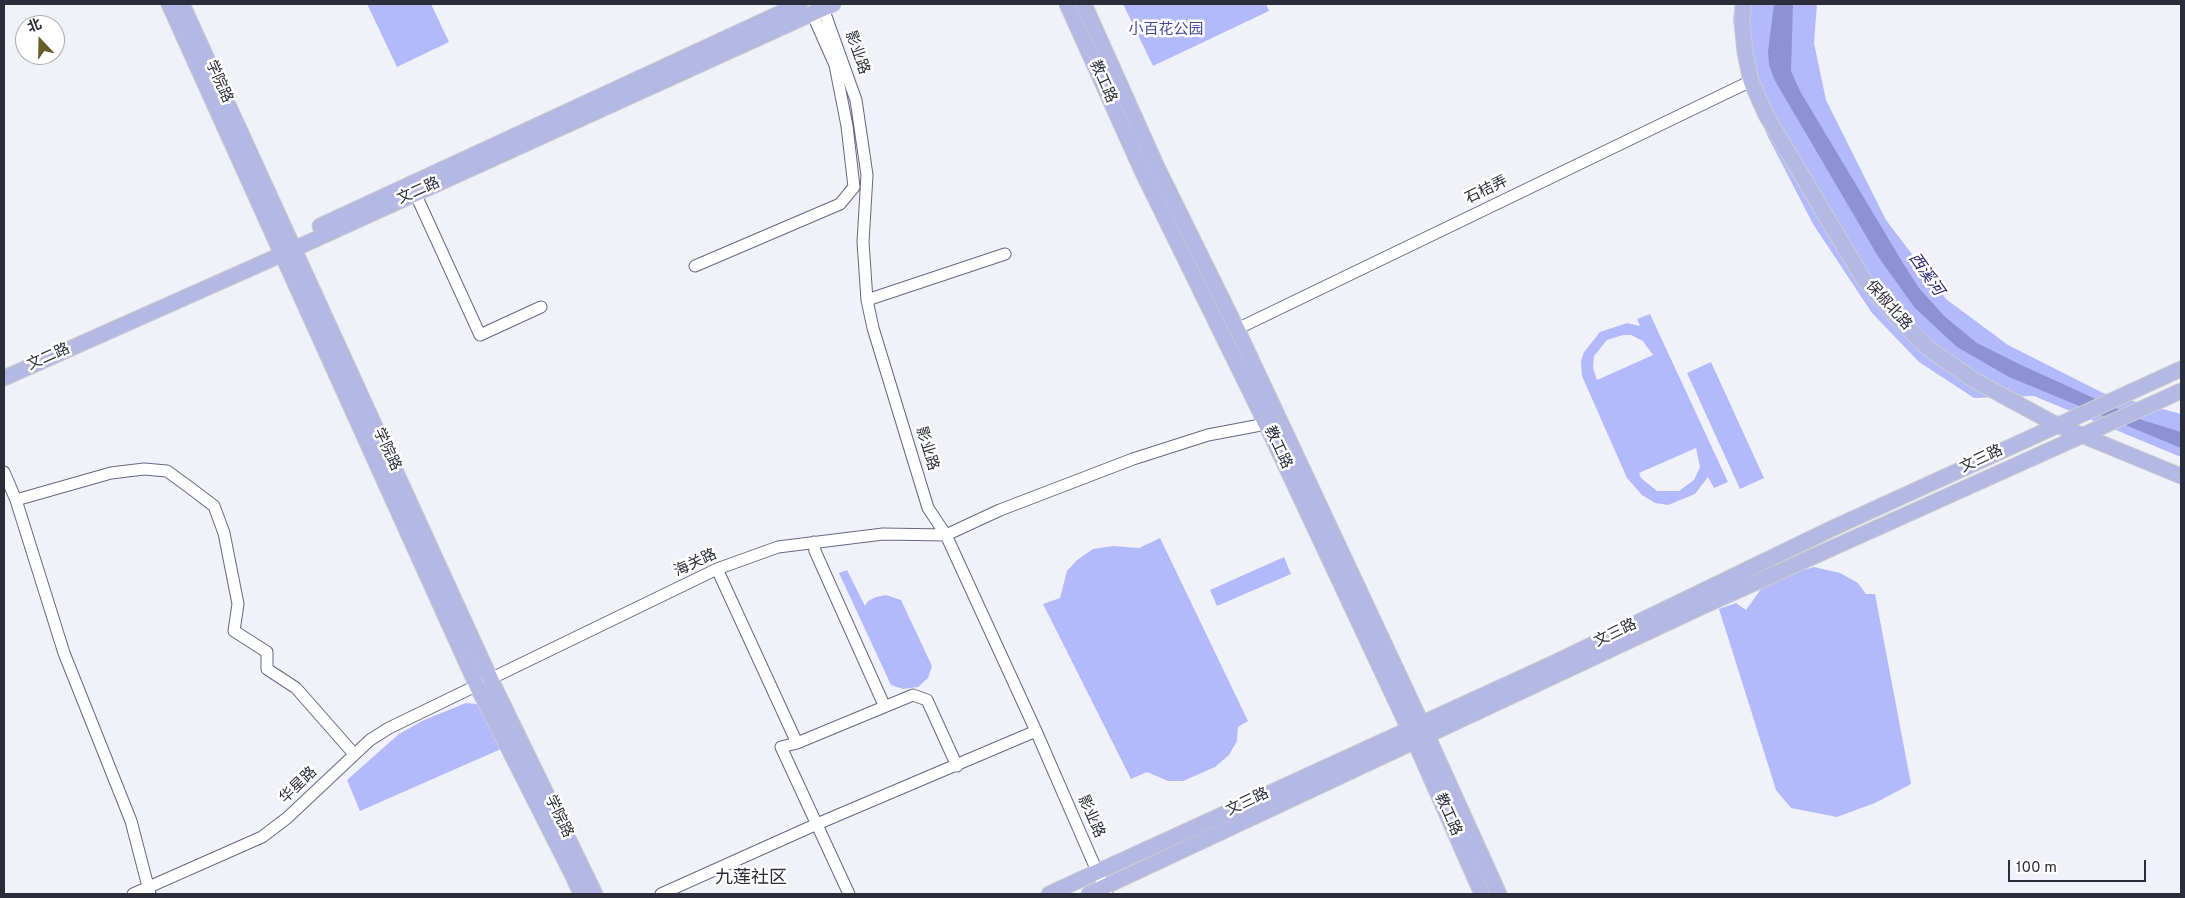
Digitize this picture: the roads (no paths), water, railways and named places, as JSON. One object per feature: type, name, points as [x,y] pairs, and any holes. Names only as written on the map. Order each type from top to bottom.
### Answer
[{"type":"main road","name":"学院路","points":[[169,4],[286,247]]},
{"type":"main road","name":"学院路","points":[[182,4],[286,247],[581,894]]},
{"type":"main road","name":"文二路","points":[[4,378],[800,4]]},
{"type":"main road","name":"教工路","points":[[1067,4],[1143,174],[1499,894]]},
{"type":"main road","name":"教工路","points":[[1084,4],[1157,167],[1237,329],[1418,733],[1482,894]]},
{"type":"main road","name":"保俶北路","points":[[1743,4],[1742,23],[1751,81],[1786,150],[1843,247],[1864,280],[1898,319],[1929,349],[1974,380],[2057,425],[2181,476]]},
{"type":"main road","name":"文二路","points":[[4,368],[415,193],[823,8]]},
{"type":"main road","name":"文三路","points":[[1089,894],[1105,891],[1554,663],[1832,529],[2181,369]]},
{"type":"main road","name":"文三路","points":[[1048,894],[1418,733],[1699,608],[2081,434],[2181,391]]},
{"type":"main road","name":"学院路","points":[[484,683],[595,894]]},
{"type":"street","points":[[695,266],[840,204],[854,187],[847,126],[823,8]]},
{"type":"street","name":"影业路","points":[[823,8],[856,100],[866,175],[863,242],[867,300],[873,328],[928,508],[946,535],[1036,731],[1105,891]]},
{"type":"street","name":"石桔弄","points":[[1237,329],[1751,81]]},
{"type":"street","points":[[415,193],[480,335],[541,307]]},
{"type":"street","points":[[867,300],[1005,254]]},
{"type":"street","points":[[946,535],[1000,510],[1133,459],[1208,435],[1266,424]]},
{"type":"street","points":[[16,500],[110,472],[167,471],[189,487],[214,506],[224,533],[238,604],[234,631],[266,652],[267,669],[296,688],[354,754]]},
{"type":"street","points":[[4,472],[16,500],[64,653],[131,821],[149,891]]},
{"type":"street","name":"海关路","points":[[484,683],[717,569],[778,547],[883,534],[946,535]]},
{"type":"street","points":[[814,542],[815,551],[884,706]]},
{"type":"street","points":[[717,569],[797,743]]},
{"type":"street","name":"华星路","points":[[133,894],[149,891],[262,837],[287,818],[354,754],[389,728],[484,683]]},
{"type":"street","points":[[850,894],[781,747],[797,743],[913,695],[927,700],[957,766]]},
{"type":"street","points":[[661,894],[817,824],[1036,731]]},
{"type":"district","name":"九莲社区","points":[[751,879]]},
{"type":"park label","name":"小百花公园","points":[[1166,31]]},
{"type":"water label","name":"西溪河","points":[[1925,275]]}]
